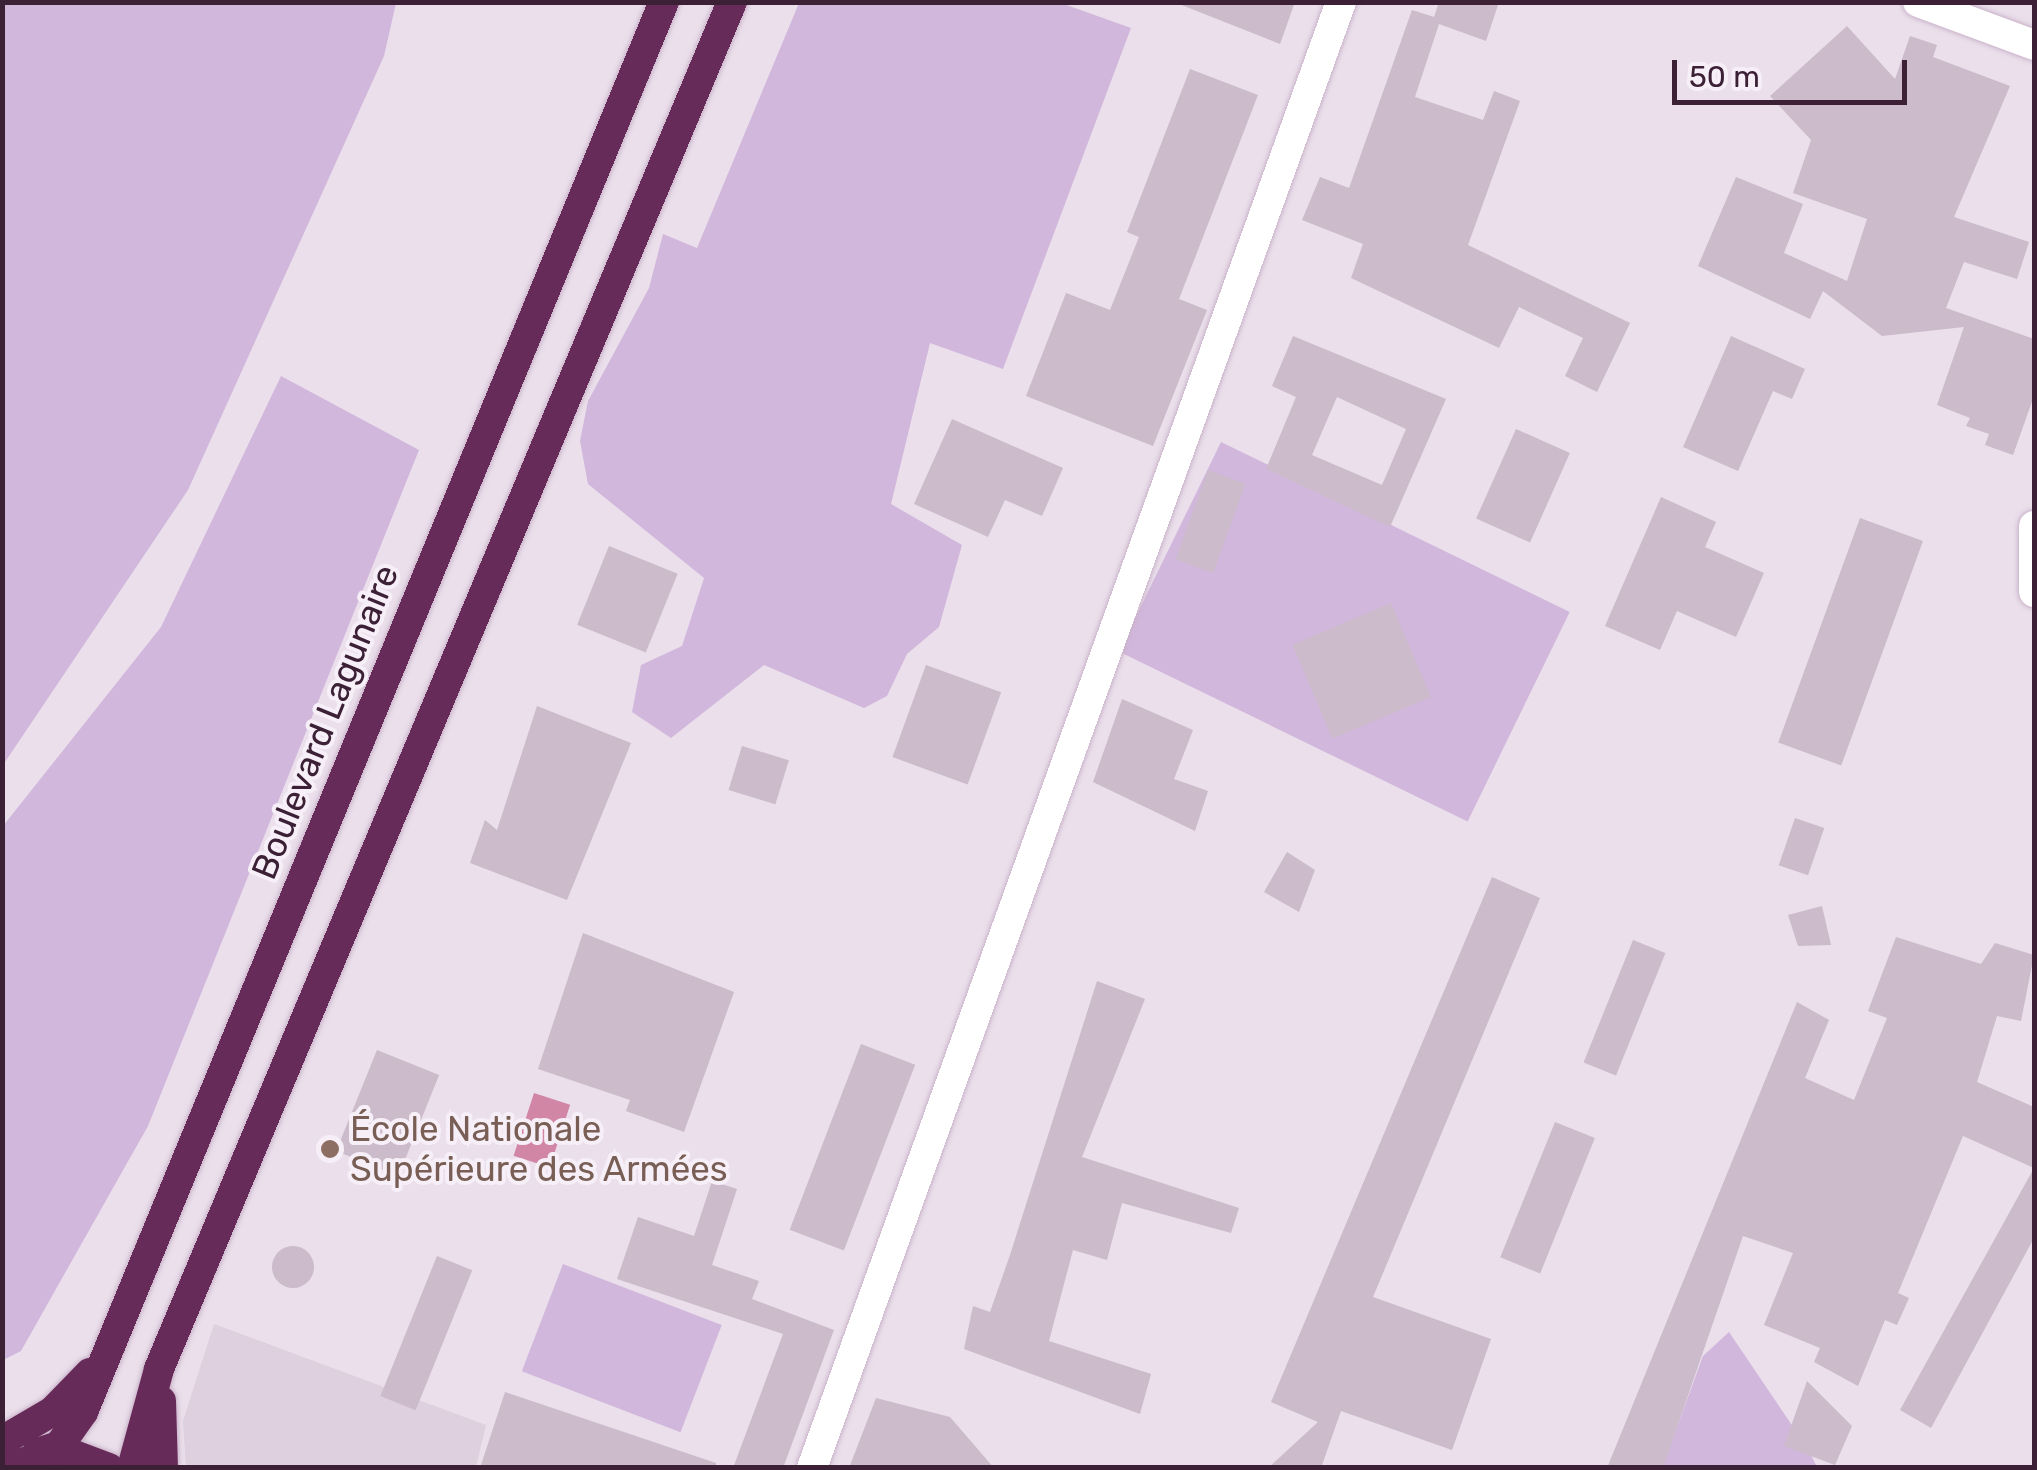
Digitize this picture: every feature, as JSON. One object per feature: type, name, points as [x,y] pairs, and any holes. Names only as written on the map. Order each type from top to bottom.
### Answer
[{"type":"highway","name":"Boulevard Lagunaire","points":[[12,1458],[70,1430],[106,1350],[664,2]]},
{"type":"highway","points":[[132,1468],[159,1369],[732,2]]},
{"type":"highway","points":[[159,1369],[163,1468]]},
{"type":"highway","points":[[12,1458],[73,1452],[110,1468]]},
{"type":"street","points":[[812,1468],[1341,2]]},
{"type":"street","points":[[1918,2],[2034,45]]},
{"type":"street","points":[[2034,526],[2034,592]]},
{"type":"shaded area","points":[[3,2],[396,3],[384,56],[188,490],[3,765]]},
{"type":"shaded area","points":[[799,3],[1061,3],[1131,28],[1003,369],[930,343],[891,504],[962,545],[939,627],[907,654],[887,696],[864,708],[764,665],[671,738],[632,712],[641,665],[682,646],[704,578],[588,484],[580,441],[588,401],[649,288],[663,234],[697,248]]},
{"type":"shaded area","points":[[281,376],[419,450],[148,1126],[21,1351],[3,1360],[3,826],[161,627]]},
{"type":"shaded area","points":[[1221,442],[1570,612],[1468,822],[1119,651]]},
{"type":"shaded area","points":[[534,1093],[570,1105],[550,1168],[514,1156]]},
{"type":"shaded area","points":[[563,1264],[722,1325],[680,1432],[522,1371]]},
{"type":"shaded area","points":[[214,1324],[486,1425],[476,1467],[186,1468],[183,1421]]},
{"type":"shaded area","points":[[1729,1332],[1817,1467],[1662,1468],[1703,1356]]},
{"type":"building","points":[[1174,2],[1295,2],[1280,44]]},
{"type":"building","points":[[1439,2],[1499,2],[1486,41],[1439,24],[1415,97],[1483,120],[1494,91],[1520,101],[1468,245],[1630,323],[1597,392],[1565,376],[1583,338],[1519,307],[1499,348],[1351,278],[1363,244],[1302,220],[1320,177],[1349,188],[1412,10],[1434,17]]},
{"type":"building","points":[[1847,26],[1895,79],[1910,36],[1937,45],[1933,57],[2010,86],[1954,217],[2029,242],[2017,279],[1964,262],[1946,308],[2034,339],[2034,396],[2013,455],[1985,445],[1989,434],[1966,426],[1970,418],[1937,405],[1964,327],[1882,336],[1823,291],[1810,319],[1698,266],[1736,177],[1803,204],[1784,253],[1847,281],[1867,219],[1793,193],[1811,140],[1770,96]]},
{"type":"building","points":[[1190,69],[1258,95],[1179,299],[1207,310],[1153,446],[1026,396],[1066,293],[1110,310],[1139,237],[1127,232]]},
{"type":"building","points":[[1293,336],[1446,399],[1390,527],[1266,469],[1296,397],[1272,386]],"holes":[[[1337,397],[1406,429],[1382,485],[1312,455]]]},
{"type":"building","points":[[1731,336],[1805,369],[1792,399],[1773,391],[1738,471],[1683,447]]},
{"type":"building","points":[[952,419],[1063,468],[1042,516],[1005,500],[988,537],[914,504]]},
{"type":"building","points":[[1516,429],[1570,453],[1530,543],[1476,519]]},
{"type":"building","points":[[1208,470],[1246,484],[1213,573],[1176,559]]},
{"type":"building","points":[[1661,497],[1716,522],[1705,547],[1764,573],[1736,637],[1677,611],[1660,650],[1605,626]]},
{"type":"building","points":[[1860,518],[1923,541],[1841,766],[1778,743]]},
{"type":"building","points":[[609,546],[678,574],[646,653],[577,625]]},
{"type":"building","points":[[1391,603],[1431,697],[1332,739],[1293,645]]},
{"type":"building","points":[[926,665],[1001,692],[968,784],[892,757]]},
{"type":"building","points":[[1122,699],[1193,730],[1174,779],[1208,791],[1195,831],[1093,782]]},
{"type":"building","points":[[537,706],[631,743],[567,900],[470,863],[485,820],[497,830]]},
{"type":"building","points":[[742,746],[789,760],[775,804],[729,790]]},
{"type":"building","points":[[1795,818],[1824,828],[1808,875],[1779,865]]},
{"type":"building","points":[[1287,852],[1315,870],[1299,912],[1264,892]]},
{"type":"building","points":[[1492,877],[1540,898],[1373,1297],[1491,1339],[1452,1450],[1341,1411],[1321,1468],[1268,1468],[1318,1422],[1271,1402]]},
{"type":"building","points":[[1822,906],[1831,945],[1798,946],[1788,915]]},
{"type":"building","points":[[583,933],[734,992],[684,1132],[626,1111],[630,1100],[538,1069]]},
{"type":"building","points":[[1896,937],[1981,964],[1995,943],[2034,955],[2021,1021],[1997,1016],[1977,1082],[2034,1107],[2034,1168],[1963,1136],[1898,1293],[1909,1298],[1897,1325],[1885,1320],[1858,1386],[1814,1362],[1820,1348],[1764,1325],[1793,1253],[1743,1236],[1663,1468],[1607,1468],[1797,1002],[1829,1020],[1805,1078],[1854,1100],[1887,1018],[1868,1011]]},
{"type":"building","points":[[1633,940],[1665,953],[1616,1075],[1584,1062]]},
{"type":"building","points":[[1097,981],[1145,999],[1082,1157],[1239,1208],[1231,1233],[1122,1203],[1107,1260],[1073,1250],[1049,1341],[1151,1374],[1140,1414],[964,1349],[973,1306],[990,1312]]},
{"type":"building","points":[[861,1044],[915,1065],[844,1251],[790,1230]]},
{"type":"building","points":[[377,1050],[439,1075],[398,1176],[336,1151]]},
{"type":"building","points":[[1555,1122],[1595,1138],[1540,1273],[1500,1257]]},
{"type":"building","points":[[2034,1168],[2034,1238],[1931,1428],[1900,1410]]},
{"type":"building","points":[[712,1181],[737,1189],[712,1265],[759,1281],[752,1299],[834,1330],[783,1468],[733,1468],[783,1334],[617,1279],[638,1217],[694,1236]]},
{"type":"building","points":[[293,1246],[308,1252],[314,1267],[308,1282],[293,1288],[278,1282],[272,1267],[278,1252]]},
{"type":"building","points":[[437,1256],[472,1270],[416,1410],[380,1396]]},
{"type":"building","points":[[1807,1381],[1852,1426],[1835,1465],[1784,1446]]},
{"type":"building","points":[[505,1392],[716,1463],[716,1468],[480,1468]]},
{"type":"building","points":[[876,1398],[950,1417],[994,1468],[849,1468]]},
{"type":"place","name":"École Nationale Supérieure des Armées","points":[[330,1149]]}]
